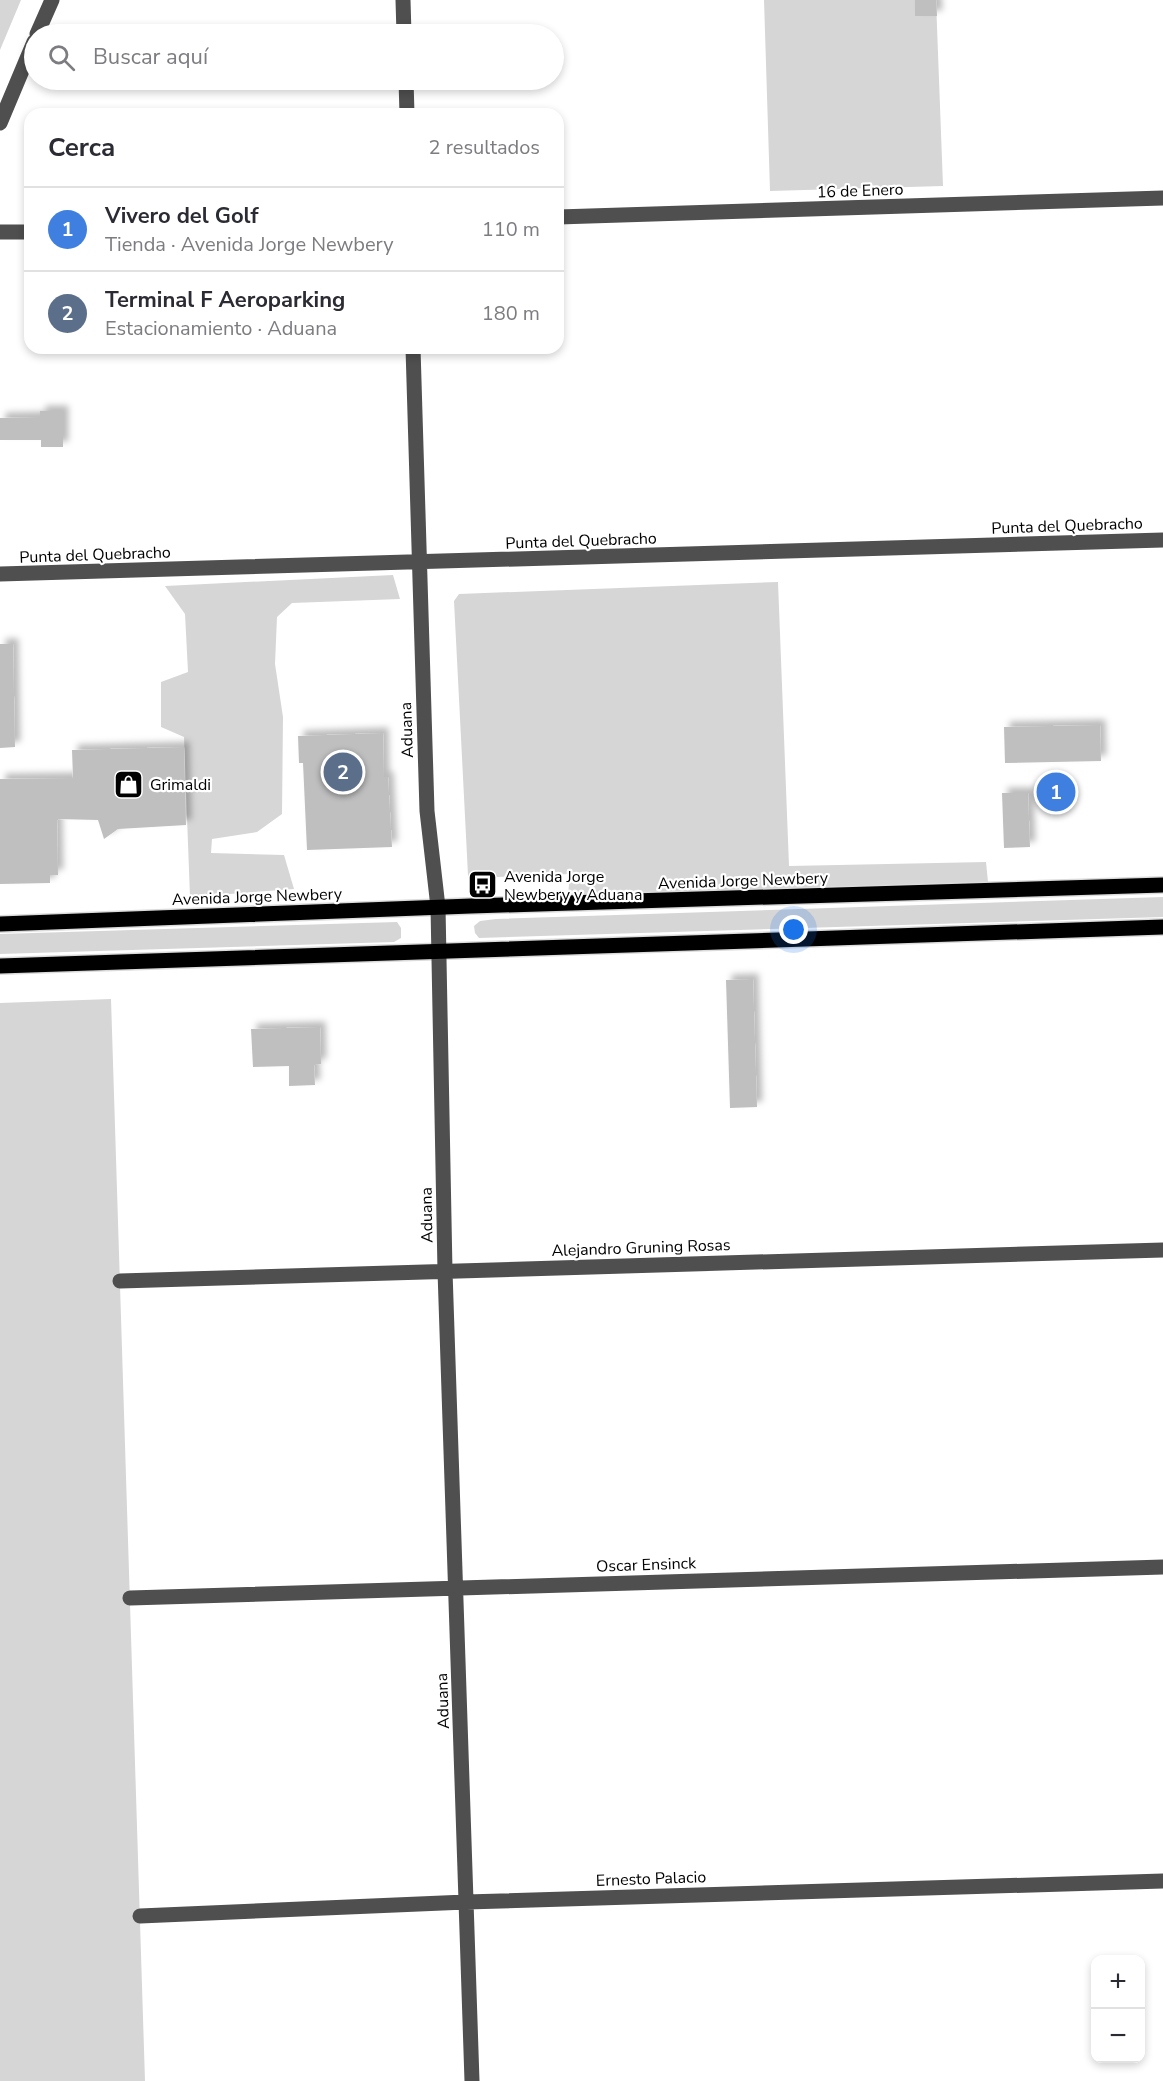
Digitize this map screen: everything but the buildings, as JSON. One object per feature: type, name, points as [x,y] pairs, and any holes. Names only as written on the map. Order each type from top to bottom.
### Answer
[{"type":"main road","name":"Avenida Jorge Newbery","points":[[0,924],[438,907],[1163,885]]},
{"type":"main road","points":[[0,966],[1163,927]]},
{"type":"street","points":[[42,24],[52,0]]},
{"type":"street","points":[[403,0],[404,24]]},
{"type":"street","points":[[0,123],[24,66]]},
{"type":"street","points":[[406,90],[407,108]]},
{"type":"street","name":"16 de Enero","points":[[564,217],[1163,198]]},
{"type":"street","points":[[0,232],[24,232]]},
{"type":"street","name":"Aduana","points":[[414,354],[427,811],[438,907],[445,1271],[472,2081]]},
{"type":"street","name":"Punta del Quebracho","points":[[0,574],[1163,540]]},
{"type":"street","name":"Alejandro Gruning Rosas","points":[[120,1281],[1163,1250]]},
{"type":"street","name":"Oscar Ensinck","points":[[130,1598],[1163,1567]]},
{"type":"street","name":"Ernesto Palacio","points":[[140,1916],[466,1902],[1163,1881]]},
{"type":"shaded area","points":[[0,0],[21,0],[0,50]]},
{"type":"shaded area","points":[[764,0],[936,0],[943,186],[770,191]]},
{"type":"shaded area","points":[[393,575],[400,599],[292,603],[277,617],[275,664],[283,717],[282,814],[257,832],[212,839],[211,853],[284,855],[294,889],[190,897],[184,737],[161,727],[161,682],[188,672],[185,614],[165,586]]},
{"type":"shaded area","points":[[778,582],[789,866],[986,862],[988,882],[568,895],[570,874],[470,878],[468,875],[454,601],[459,594]]},
{"type":"shaded area","points":[[1163,897],[1163,917],[479,938],[474,926],[480,921],[496,919]]},
{"type":"shaded area","points":[[397,922],[401,928],[401,938],[394,942],[0,954],[0,934]]},
{"type":"shaded area","points":[[111,999],[145,2081],[0,2081],[0,1003]]},
{"type":"place","name":"Terminal F Aeroparking","points":[[343,772]]},
{"type":"place","name":"Grimaldi","points":[[129,784]]},
{"type":"place","name":"Vivero del Golf","points":[[1056,792]]},
{"type":"place","name":"Avenida Jorge Newbery y Aduana","points":[[483,885]]}]
